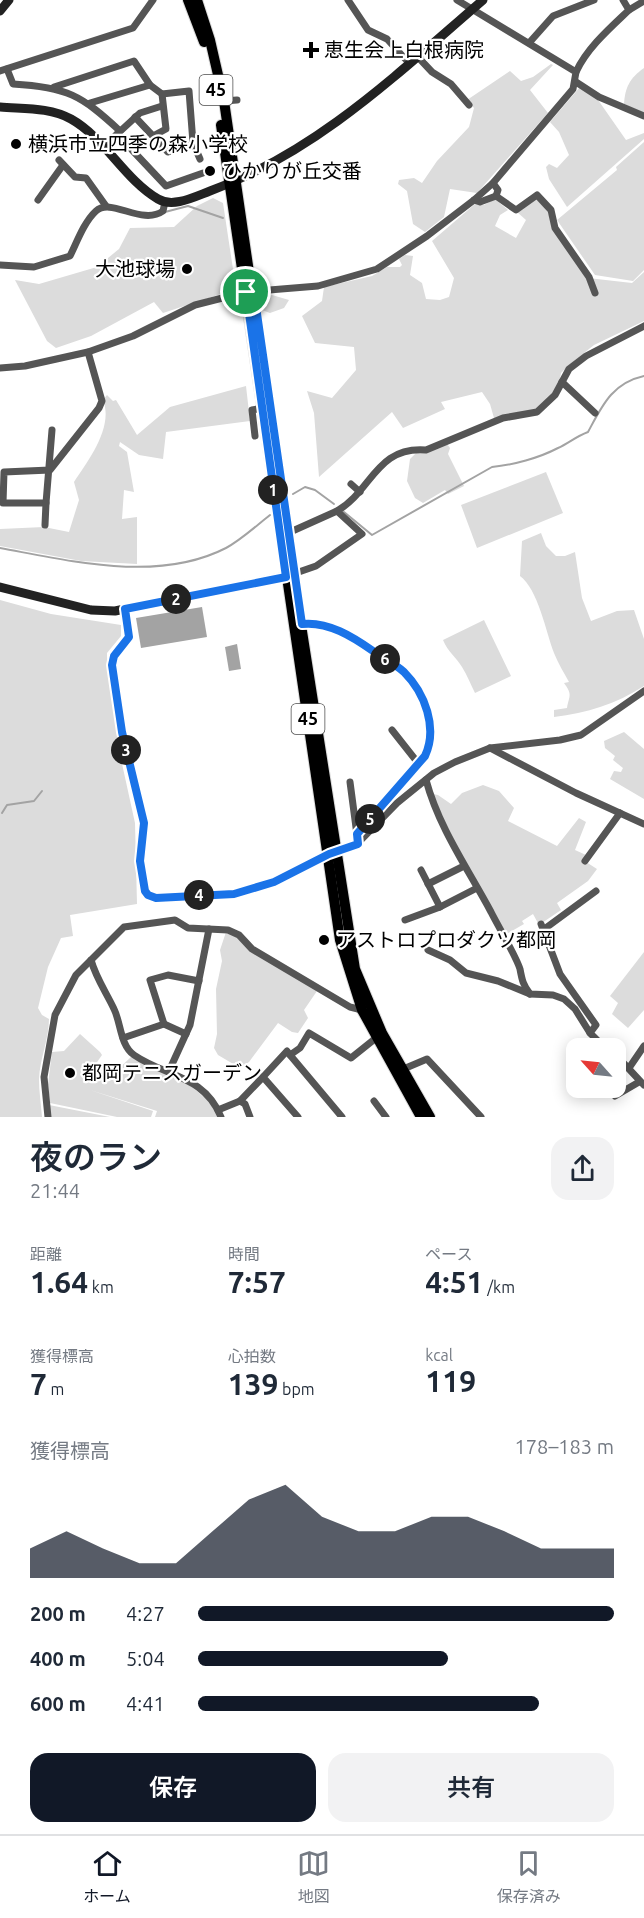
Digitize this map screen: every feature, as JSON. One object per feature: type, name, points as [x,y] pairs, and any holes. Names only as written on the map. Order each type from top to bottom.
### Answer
[{"type":"main road","name":"45","points":[[188,0],[213,75],[250,293],[288,533],[290,575],[302,624],[334,860],[340,940],[362,1010],[376,1038],[430,1117]]},
{"type":"main road","name":"45","points":[[197,0],[210,40],[224,101],[232,183]]},
{"type":"main road","name":"45","points":[[250,293],[262,408],[334,860],[355,969],[421,1117]]},
{"type":"street","points":[[0,11],[9,0]]},
{"type":"street","points":[[153,0],[133,28],[4,70],[13,84],[54,87],[90,103],[166,186]]},
{"type":"street","points":[[348,0],[368,30],[387,39],[452,84],[469,105]]},
{"type":"street","points":[[457,0],[576,72]]},
{"type":"street","points":[[0,107],[42,110],[70,118],[161,200],[189,199],[232,183],[312,141],[342,120],[483,0]]},
{"type":"street","points":[[529,43],[553,16],[594,0]]},
{"type":"street","points":[[623,0],[629,10]]},
{"type":"street","points":[[0,368],[27,366],[88,352],[133,336],[195,306],[250,293],[318,286],[377,269],[427,236],[493,183],[573,89],[580,63],[629,10],[644,1]]},
{"type":"street","points":[[54,87],[134,61],[150,85],[162,94],[189,91],[193,143],[200,159]]},
{"type":"street","points":[[576,82],[599,97],[644,116]]},
{"type":"street","points":[[90,103],[150,85]]},
{"type":"street","points":[[153,136],[166,129],[162,94]]},
{"type":"street","points":[[224,101],[237,100]]},
{"type":"street","points":[[104,147],[135,117],[162,106]]},
{"type":"street","points":[[135,117],[168,152],[193,143]]},
{"type":"street","points":[[38,200],[61,163],[75,177],[86,178],[106,206]]},
{"type":"street","points":[[166,186],[203,173]]},
{"type":"street","points":[[493,183],[498,190],[496,196]]},
{"type":"street","points":[[0,265],[34,267],[70,256],[96,210],[106,206],[137,215],[152,215],[163,211],[161,200],[166,186]]},
{"type":"street","points":[[496,196],[516,210],[537,195],[551,210],[555,228],[588,277],[595,292]]},
{"type":"street","points":[[474,200],[480,202],[496,196]]},
{"type":"street","points":[[288,533],[337,512],[350,503],[384,461],[416,450],[426,450],[503,418],[537,412],[555,394],[569,369],[586,356],[644,326]]},
{"type":"street","points":[[46,503],[3,503],[4,472],[50,470],[99,408],[102,401],[88,352]]},
{"type":"street","points":[[562,382],[595,413]]},
{"type":"street","points":[[255,436],[252,410],[262,408]]},
{"type":"street","points":[[45,525],[52,430]]},
{"type":"street","points":[[351,484],[360,492]]},
{"type":"street","points":[[0,587],[91,610],[125,609],[290,575],[316,566],[362,534],[337,512]]},
{"type":"street","points":[[125,609],[129,637],[114,656],[112,665],[122,732],[144,823],[140,861],[145,891],[156,898],[234,894],[334,860],[358,844],[397,803],[426,780],[472,753],[490,748],[560,740],[581,735],[644,691]]},
{"type":"street","points":[[302,624],[318,624],[344,632],[404,672],[428,711],[430,745],[418,763],[357,834]]},
{"type":"street","points":[[392,730],[418,763]]},
{"type":"street","points":[[490,748],[644,824]]},
{"type":"street","points":[[426,780],[431,798],[464,866],[520,969],[520,981],[530,994]]},
{"type":"street","points":[[350,782],[358,844]]},
{"type":"street","points":[[585,861],[620,813]]},
{"type":"street","points":[[630,817],[644,816]]},
{"type":"street","points":[[428,884],[464,866]]},
{"type":"street","points":[[421,870],[440,907]]},
{"type":"street","points":[[405,920],[440,907],[477,888]]},
{"type":"street","points":[[590,1033],[596,1025],[560,974],[542,927],[596,891]]},
{"type":"street","points":[[48,1117],[44,1077],[55,1015],[76,975],[124,927],[175,921],[188,928],[228,930],[239,935],[252,949],[350,1007],[362,1010]]},
{"type":"street","points":[[169,1071],[186,1034],[209,929]]},
{"type":"street","points":[[428,950],[441,955],[466,973],[498,981],[530,994],[553,995],[564,999],[575,1009],[595,1038]]},
{"type":"street","points":[[432,960],[441,955]]},
{"type":"street","points":[[91,960],[102,989],[115,1010],[123,1038],[132,1054],[190,1081],[209,1096],[220,1113],[240,1101],[287,1051],[342,1117]]},
{"type":"street","points":[[164,1024],[150,980],[168,975],[199,981]]},
{"type":"street","points":[[123,1038],[164,1024],[186,1034]]},
{"type":"street","points":[[290,1055],[300,1047],[309,1033],[351,1058],[376,1038]]},
{"type":"street","points":[[629,1068],[644,1046]]},
{"type":"street","points":[[400,1071],[427,1059],[481,1117]]},
{"type":"street","points":[[626,1065],[642,1083],[626,1091]]},
{"type":"street","points":[[263,1077],[298,1117]]},
{"type":"street","points":[[240,1101],[245,1104],[250,1117]]},
{"type":"street","points":[[374,1101],[386,1117]]},
{"type":"shaded area","points":[[551,64],[553,65],[530,90],[548,113],[477,193],[450,189],[444,217],[425,232],[413,224],[407,191],[398,184],[399,180],[414,178],[422,183],[437,161],[469,127],[474,108],[467,100],[510,71],[521,81],[533,77]]},
{"type":"shaded area","points":[[644,68],[644,113],[624,104],[629,83]]},
{"type":"shaded area","points":[[580,87],[596,97],[626,140],[644,133],[644,139],[567,207],[549,179],[546,167],[549,164],[557,168],[569,155],[559,132],[550,122]]},
{"type":"shaded area","points":[[644,142],[644,270],[633,281],[595,275],[557,220],[617,170],[616,167]]},
{"type":"shaded area","points":[[213,198],[223,203],[236,289],[163,313],[154,302],[91,336],[56,348],[47,341],[15,280],[39,284],[97,267],[119,249],[130,228],[174,227],[197,206]]},
{"type":"shaded area","points":[[495,199],[508,210],[500,215],[495,226],[516,238],[526,220],[517,212],[536,199],[548,211],[552,227],[588,278],[632,283],[644,272],[644,321],[594,345],[561,373],[558,389],[541,407],[518,419],[504,421],[494,418],[490,404],[482,392],[441,402],[445,409],[403,428],[392,412],[319,477],[314,413],[307,391],[332,398],[356,370],[354,347],[315,343],[302,316],[322,301],[324,287],[372,276],[387,267],[400,267],[402,265],[399,259],[405,255],[413,256],[410,275],[422,283],[426,299],[440,300],[449,297],[454,278],[432,241],[475,204],[484,205]]},
{"type":"shaded area","points":[[272,295],[289,300],[284,308],[270,313],[262,310],[261,298]]},
{"type":"shaded area","points":[[246,386],[250,421],[166,432],[163,459],[139,455],[120,442],[119,446],[127,452],[134,492],[124,490],[122,519],[137,517],[137,564],[81,561],[0,546],[0,529],[44,527],[69,532],[79,500],[74,482],[98,443],[105,421],[103,400],[107,395],[113,401],[116,400],[137,435],[170,407]]},
{"type":"shaded area","points":[[447,444],[450,448],[448,454],[464,486],[448,494],[445,490],[423,503],[415,498],[407,481],[410,459],[416,453]]},
{"type":"shaded area","points":[[546,472],[563,513],[477,548],[461,505]]},
{"type":"shaded area","points":[[541,533],[546,546],[556,556],[565,556],[575,552],[582,598],[591,621],[617,611],[634,610],[644,639],[644,686],[601,707],[554,717],[554,710],[567,708],[569,693],[564,683],[569,682],[554,653],[537,601],[520,576],[522,541]]},
{"type":"shaded area","points":[[0,600],[51,614],[121,625],[121,636],[107,653],[107,657],[119,750],[135,823],[137,904],[70,915],[73,936],[61,938],[48,967],[38,1008],[42,1015],[49,1019],[39,1079],[42,1117],[0,1117]]},
{"type":"shaded area","points":[[202,607],[207,637],[141,648],[136,618]]},
{"type":"shaded area","points":[[484,620],[511,676],[475,693],[462,667],[443,640]]},
{"type":"shaded area","points":[[237,644],[241,669],[229,671],[225,647]]},
{"type":"shaded area","points":[[624,732],[644,749],[644,799],[610,779],[614,771],[621,772],[623,768],[613,760],[615,756],[605,748],[604,741]]},
{"type":"shaded area","points":[[483,785],[499,791],[514,808],[508,821],[557,846],[579,818],[586,822],[575,850],[586,855],[583,860],[597,869],[588,881],[557,903],[561,910],[539,925],[533,914],[522,921],[524,924],[503,936],[464,866],[433,794],[451,804],[462,793]]},
{"type":"shaded area","points":[[226,932],[239,938],[317,991],[304,1010],[308,1018],[298,1033],[278,1023],[249,1062],[240,1068],[218,1055],[214,1048],[217,1034],[216,989],[222,961],[220,950]]},
{"type":"shaded area","points":[[644,952],[644,1010],[628,1028],[612,1014],[618,1003],[610,996]]},
{"type":"shaded area","points":[[80,1034],[102,1055],[95,1065],[101,1070],[107,1067],[115,1072],[131,1057],[192,1087],[211,1105],[219,1117],[155,1117],[157,1111],[90,1090],[153,1111],[151,1117],[117,1117],[50,1103],[48,1084],[52,1052],[64,1051]]},
{"type":"shaded area","points":[[49,1105],[110,1117],[51,1117]]},
{"type":"waterway","points":[[165,212],[188,206],[223,218]]},
{"type":"waterway","points":[[344,512],[372,535],[492,467],[517,463],[543,455],[588,432],[609,397],[624,384],[644,376]]},
{"type":"waterway","points":[[293,494],[305,487],[315,490],[334,504]]},
{"type":"waterway","points":[[0,548],[114,566],[172,565],[200,559],[226,548],[270,515]]},
{"type":"waterway","points":[[2,813],[7,805],[34,801],[42,791]]},
{"type":"place","name":"恵生会上白根病院","points":[[311,50]]},
{"type":"place","name":"横浜市立四季の森小学校","points":[[16,144]]},
{"type":"place","name":"ひかりが丘交番","points":[[210,171]]},
{"type":"place","name":"大池球場","points":[[187,269]]},
{"type":"place","name":"アストロプロダクツ都岡","points":[[324,940]]},
{"type":"place","name":"都岡テニスガーデン","points":[[70,1073]]},
{"type":"route","points":[[246,292],[254,293],[302,624],[318,624],[344,632],[404,672],[428,711],[430,745],[425,756],[357,834],[358,844],[355,846],[329,854],[274,882],[234,894],[156,898],[148,895],[143,884],[140,861],[144,823],[122,732],[112,665],[114,656],[129,637],[125,609],[286,577],[246,292]]}]
